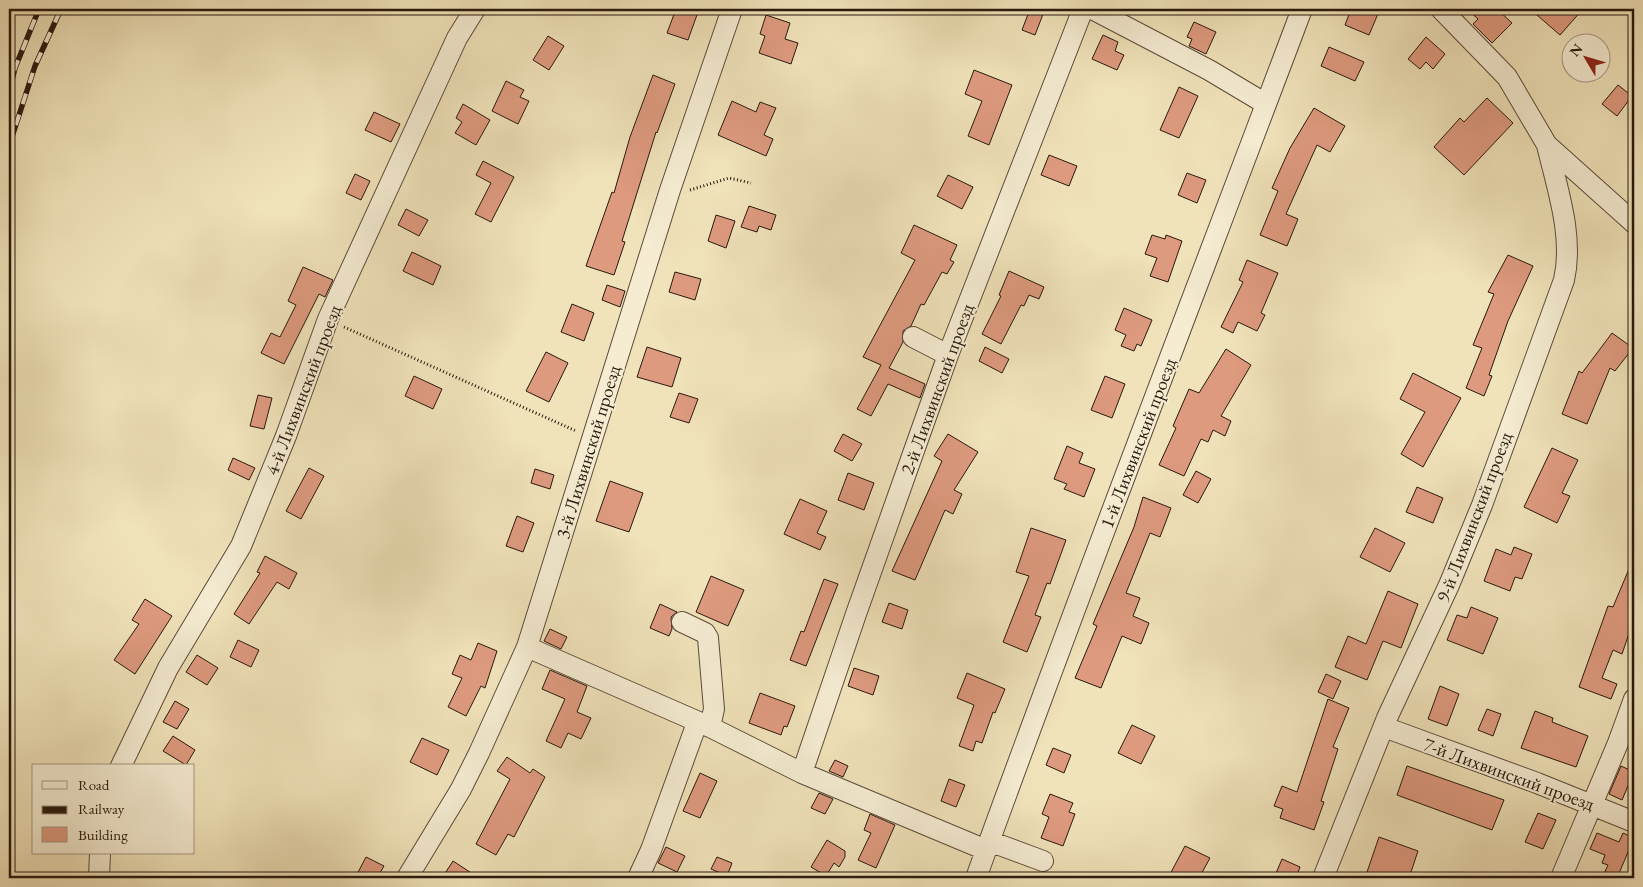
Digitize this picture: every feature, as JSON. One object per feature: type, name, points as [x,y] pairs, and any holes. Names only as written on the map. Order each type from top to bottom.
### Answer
[{"type":"street","name":"4-й Лихвинский проезд","points":[[122,764],[168,668],[241,546],[286,436],[328,319],[457,38],[475,9]]},
{"type":"street","name":"3-й Лихвинский проезд","points":[[407,878],[476,760],[527,648],[670,190],[732,9]]},
{"type":"street","name":"2-й Лихвинский проезд","points":[[802,773],[856,614],[948,356],[1083,9]]},
{"type":"street","points":[[1092,9],[1209,70],[1266,104]]},
{"type":"street","name":"1-й Лихвинский проезд","points":[[976,878],[1052,665],[1302,9]]},
{"type":"street","points":[[1441,9],[1507,77],[1547,145],[1634,223]]},
{"type":"street","name":"9-й Лихвинский проезд","points":[[1323,878],[1384,727],[1449,585],[1482,505],[1564,280],[1568,261],[1567,242],[1547,145]]},
{"type":"street","points":[[912,337],[948,356]]},
{"type":"street","points":[[638,878],[704,725],[714,709],[708,638],[705,633],[682,622]]},
{"type":"street","points":[[527,648],[704,725],[802,773],[988,846],[1043,861]]},
{"type":"street","points":[[1562,878],[1634,699]]},
{"type":"street","name":"7-й Лихвинский проезд","points":[[1384,727],[1593,804],[1634,822]]},
{"type":"street","points":[[99,878],[100,854]]},
{"type":"path","points":[[670,190],[684,191],[729,178],[751,183]]},
{"type":"path","points":[[328,319],[593,439]]},
{"type":"building","points":[[676,9],[698,12],[688,40],[667,33]]},
{"type":"building","points":[[1030,9],[1045,9],[1035,35],[1022,30]]},
{"type":"building","points":[[1351,9],[1380,9],[1369,35],[1345,25]]},
{"type":"building","points":[[1467,9],[1497,9],[1512,23],[1492,43],[1473,24],[1478,19]]},
{"type":"building","points":[[1530,9],[1583,9],[1563,32],[1560,32],[1560,35]]},
{"type":"building","points":[[766,15],[790,23],[785,39],[798,43],[791,64],[759,53],[765,36],[760,34]]},
{"type":"building","points":[[1194,22],[1216,32],[1206,54],[1189,46],[1192,39],[1187,37]]},
{"type":"building","points":[[1103,35],[1118,42],[1115,51],[1124,55],[1117,70],[1092,59]]},
{"type":"building","points":[[548,36],[564,46],[549,70],[533,60]]},
{"type":"building","points":[[1426,37],[1445,54],[1433,69],[1426,62],[1420,69],[1408,59]]},
{"type":"building","points":[[1329,47],[1364,62],[1355,81],[1321,66]]},
{"type":"building","points":[[974,70],[1012,85],[989,145],[968,136],[982,101],[965,94]]},
{"type":"building","points":[[653,75],[675,84],[656,132],[622,241],[625,242],[614,275],[586,266],[612,192],[614,193],[630,137]]},
{"type":"building","points":[[506,81],[524,90],[520,97],[529,101],[518,124],[492,111]]},
{"type":"building","points":[[1618,85],[1632,96],[1617,116],[1602,104]]},
{"type":"building","points":[[1179,87],[1198,96],[1179,138],[1160,130]]},
{"type":"building","points":[[1487,98],[1513,123],[1464,175],[1434,147],[1460,118],[1464,122]]},
{"type":"building","points":[[732,101],[756,112],[760,102],[776,108],[764,135],[773,139],[766,156],[718,135]]},
{"type":"building","points":[[463,104],[490,120],[476,145],[455,133],[462,122],[456,118]]},
{"type":"building","points":[[1314,108],[1345,126],[1330,152],[1317,145],[1286,214],[1298,219],[1287,246],[1260,235],[1278,191],[1272,188],[1290,148]]},
{"type":"building","points":[[374,112],[400,124],[391,142],[365,130]]},
{"type":"building","points":[[1049,155],[1077,166],[1069,186],[1041,175]]},
{"type":"building","points":[[483,161],[514,177],[491,222],[475,214],[491,183],[476,175]]},
{"type":"building","points":[[1187,173],[1206,180],[1197,203],[1178,195]]},
{"type":"building","points":[[355,174],[370,181],[361,200],[346,193]]},
{"type":"building","points":[[948,175],[973,187],[962,209],[937,196]]},
{"type":"building","points":[[749,206],[776,215],[771,230],[759,226],[757,232],[741,227]]},
{"type":"building","points":[[406,209],[428,220],[419,236],[398,225]]},
{"type":"building","points":[[716,215],[735,221],[726,248],[708,241]]},
{"type":"building","points":[[914,225],[957,245],[950,260],[954,262],[947,274],[942,272],[924,305],[921,304],[911,326],[903,331],[903,342],[889,368],[925,384],[920,398],[888,384],[871,416],[857,409],[881,365],[863,357],[915,260],[901,253]]},
{"type":"building","points":[[1152,235],[1165,239],[1166,235],[1182,241],[1168,282],[1150,276],[1157,258],[1145,254]]},
{"type":"building","points":[[412,252],[441,266],[433,285],[403,271]]},
{"type":"building","points":[[1508,255],[1533,266],[1508,321],[1489,375],[1492,376],[1484,396],[1466,388],[1482,348],[1473,345],[1494,294],[1488,292]]},
{"type":"building","points":[[1247,260],[1278,273],[1261,313],[1265,315],[1257,331],[1238,322],[1233,333],[1221,327],[1243,282],[1239,280]]},
{"type":"building","points":[[303,267],[333,280],[325,297],[319,294],[284,364],[261,353],[271,333],[280,337],[296,305],[288,301]]},
{"type":"building","points":[[1009,271],[1044,287],[1039,299],[1029,295],[1024,306],[1021,305],[1001,344],[982,334],[1001,296],[999,295]]},
{"type":"building","points":[[675,272],[701,279],[695,300],[669,292]]},
{"type":"building","points":[[607,285],[625,291],[620,307],[602,300]]},
{"type":"building","points":[[572,304],[594,313],[584,341],[561,332]]},
{"type":"building","points":[[1124,308],[1152,320],[1141,346],[1137,344],[1134,351],[1121,346],[1126,335],[1115,330]]},
{"type":"building","points":[[1612,333],[1633,348],[1615,371],[1610,368],[1587,424],[1562,414],[1579,371],[1582,373]]},
{"type":"building","points":[[647,347],[681,358],[672,387],[637,377]]},
{"type":"building","points":[[985,347],[1009,359],[1002,373],[979,361]]},
{"type":"building","points":[[1226,349],[1251,365],[1221,416],[1231,421],[1225,436],[1213,430],[1208,442],[1201,439],[1184,476],[1159,465],[1176,428],[1173,426],[1189,389],[1199,393]]},
{"type":"building","points":[[546,352],[568,363],[549,402],[526,391]]},
{"type":"building","points":[[1413,373],[1461,398],[1423,467],[1401,454],[1425,412],[1400,399]]},
{"type":"building","points":[[414,376],[442,389],[433,409],[405,396]]},
{"type":"building","points":[[1105,376],[1125,384],[1112,418],[1091,410]]},
{"type":"building","points":[[679,393],[698,399],[689,423],[670,417]]},
{"type":"building","points":[[258,395],[272,398],[264,429],[250,426]]},
{"type":"building","points":[[843,434],[862,444],[852,461],[834,451]]},
{"type":"building","points":[[948,434],[978,452],[954,490],[962,494],[953,514],[945,510],[915,580],[892,571],[942,461],[934,456]]},
{"type":"building","points":[[1067,446],[1083,453],[1079,463],[1095,469],[1084,497],[1064,489],[1067,484],[1054,479]]},
{"type":"building","points":[[1552,448],[1578,460],[1562,493],[1570,496],[1557,523],[1524,507]]},
{"type":"building","points":[[233,458],[255,468],[249,480],[228,470]]},
{"type":"building","points":[[309,468],[324,476],[301,519],[286,511]]},
{"type":"building","points":[[535,469],[554,475],[550,489],[531,483]]},
{"type":"building","points":[[1196,471],[1211,479],[1198,503],[1183,495]]},
{"type":"building","points":[[848,473],[874,483],[864,510],[838,500]]},
{"type":"building","points":[[610,481],[643,493],[629,532],[596,521]]},
{"type":"building","points":[[1417,487],[1443,498],[1433,523],[1406,512]]},
{"type":"building","points":[[1143,497],[1171,508],[1160,537],[1150,533],[1126,593],[1140,598],[1133,616],[1149,623],[1141,644],[1122,636],[1101,688],[1075,678],[1097,626],[1093,624],[1134,527]]},
{"type":"building","points":[[800,499],[827,511],[817,533],[826,537],[820,550],[784,534]]},
{"type":"building","points":[[517,516],[534,523],[523,552],[506,546]]},
{"type":"building","points":[[1031,528],[1066,540],[1050,584],[1047,583],[1035,615],[1041,617],[1027,652],[1003,642],[1029,576],[1016,572]]},
{"type":"building","points":[[1375,528],[1405,543],[1390,572],[1360,557]]},
{"type":"building","points":[[1514,547],[1532,554],[1522,579],[1515,577],[1510,591],[1484,581],[1496,549],[1511,555]]},
{"type":"building","points":[[265,556],[297,573],[289,589],[277,582],[249,624],[234,614],[260,573],[257,572]]},
{"type":"building","points":[[1634,557],[1634,619],[1622,654],[1613,650],[1602,678],[1617,684],[1611,699],[1579,687],[1608,606],[1613,607]]},
{"type":"building","points":[[711,576],[744,590],[728,626],[696,612]]},
{"type":"building","points":[[824,579],[838,584],[806,666],[790,660],[801,631],[804,632]]},
{"type":"building","points":[[1388,591],[1418,604],[1401,648],[1383,641],[1367,680],[1335,667],[1348,636],[1366,644]]},
{"type":"building","points":[[145,599],[172,616],[135,674],[114,660],[139,624],[132,620]]},
{"type":"building","points":[[889,603],[908,610],[902,629],[882,622]]},
{"type":"building","points":[[660,604],[677,612],[671,617],[672,629],[669,636],[650,628]]},
{"type":"building","points":[[1471,607],[1498,618],[1483,654],[1447,640],[1457,615],[1467,618]]},
{"type":"building","points":[[550,629],[567,637],[561,649],[544,641]]},
{"type":"building","points":[[238,640],[259,650],[251,667],[230,657]]},
{"type":"building","points":[[478,643],[497,651],[485,688],[481,686],[466,716],[448,707],[462,678],[452,674],[460,655],[471,660]]},
{"type":"building","points":[[197,655],[218,668],[207,685],[186,672]]},
{"type":"building","points":[[854,668],[879,676],[873,695],[848,686]]},
{"type":"building","points":[[550,670],[587,686],[577,712],[591,718],[581,739],[568,733],[561,748],[546,741],[565,699],[542,689]]},
{"type":"building","points":[[967,673],[1005,689],[995,713],[993,712],[982,743],[976,741],[973,751],[959,746],[974,705],[957,698]]},
{"type":"building","points":[[1326,674],[1341,681],[1333,699],[1318,692]]},
{"type":"building","points":[[1440,686],[1459,694],[1447,726],[1428,719]]},
{"type":"building","points":[[760,693],[795,706],[787,727],[784,726],[781,735],[749,723]]},
{"type":"building","points":[[1328,699],[1349,708],[1333,747],[1338,749],[1321,801],[1324,802],[1314,830],[1280,818],[1283,809],[1274,806],[1282,786],[1297,792]]},
{"type":"building","points":[[175,701],[189,709],[177,729],[163,722]]},
{"type":"building","points":[[1487,709],[1501,714],[1493,736],[1478,730]]},
{"type":"building","points":[[1535,711],[1553,718],[1552,722],[1588,736],[1576,767],[1521,748]]},
{"type":"building","points":[[1132,725],[1155,736],[1141,764],[1118,753]]},
{"type":"building","points":[[173,736],[195,750],[187,764],[163,751]]},
{"type":"building","points":[[422,738],[449,750],[437,775],[410,762]]},
{"type":"building","points":[[1053,748],[1071,755],[1064,773],[1046,765]]},
{"type":"building","points":[[507,757],[530,773],[533,769],[545,777],[514,837],[508,834],[496,855],[476,844],[510,779],[497,771]]},
{"type":"building","points":[[835,760],[848,766],[843,777],[829,771]]},
{"type":"building","points":[[1407,766],[1504,800],[1492,830],[1397,795]]},
{"type":"building","points":[[1621,766],[1634,772],[1622,800],[1609,794]]},
{"type":"building","points":[[700,773],[717,781],[700,818],[683,811]]},
{"type":"building","points":[[949,779],[965,785],[956,807],[941,801]]},
{"type":"building","points":[[819,793],[833,799],[825,814],[811,808]]},
{"type":"building","points":[[1050,794],[1073,803],[1069,812],[1075,814],[1063,846],[1041,838],[1049,817],[1042,814]]},
{"type":"building","points":[[1538,813],[1556,820],[1543,849],[1525,842]]},
{"type":"building","points":[[870,814],[895,825],[876,868],[858,860],[871,833],[864,830]]},
{"type":"building","points":[[1597,833],[1619,842],[1623,833],[1634,838],[1617,878],[1602,878],[1608,865],[1602,863],[1605,855],[1590,849]]},
{"type":"building","points":[[1379,837],[1418,851],[1409,878],[1365,878]]},
{"type":"building","points":[[827,840],[845,851],[845,857],[839,867],[834,863],[826,876],[811,867]]},
{"type":"building","points":[[1185,846],[1210,858],[1199,878],[1168,878]]},
{"type":"building","points":[[666,847],[685,856],[677,872],[658,863]]},
{"type":"building","points":[[366,857],[384,866],[377,878],[355,878]]},
{"type":"building","points":[[717,857],[732,863],[727,876],[711,869]]},
{"type":"building","points":[[1282,859],[1300,867],[1296,878],[1274,878]]},
{"type":"building","points":[[453,861],[479,878],[442,878]]},
{"type":"railway","points":[[9,92],[15,68],[39,9]]},
{"type":"railway","points":[[9,146],[35,66],[61,9]]}]
